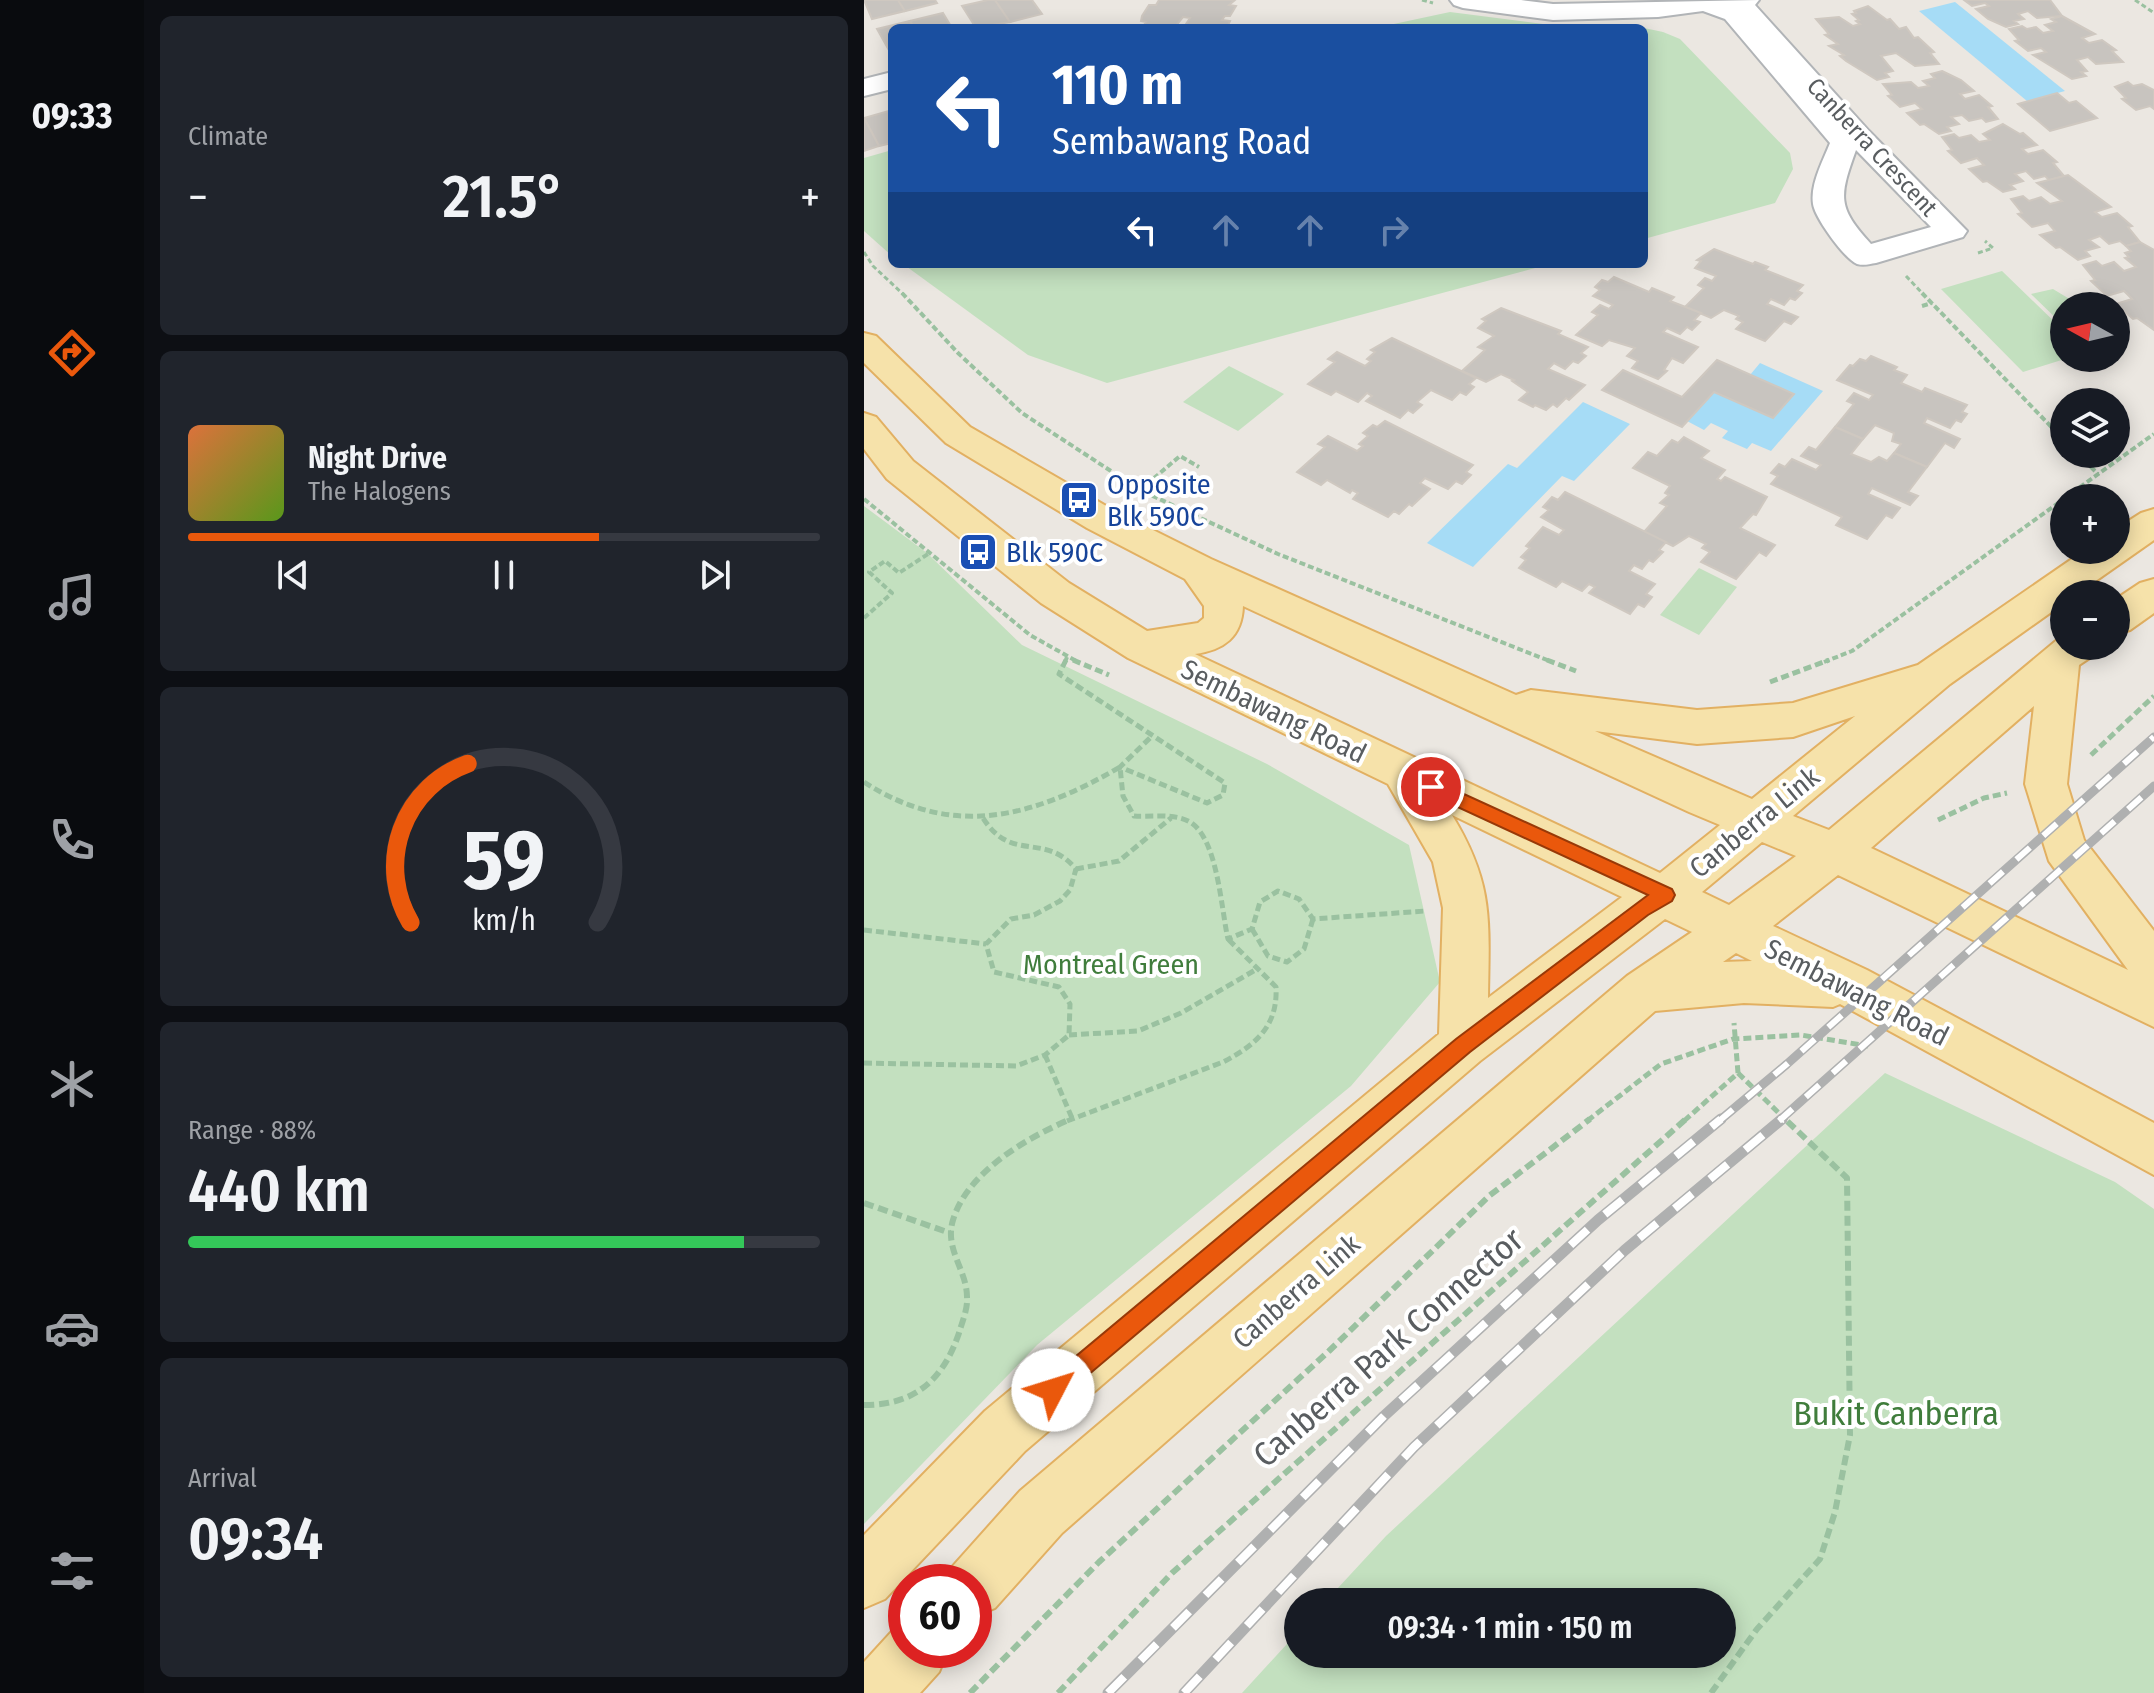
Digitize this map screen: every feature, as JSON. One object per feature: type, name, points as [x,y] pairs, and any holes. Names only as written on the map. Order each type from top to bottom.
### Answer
[{"type":"main road","points":[[864,344],[958,435],[1100,519],[1198,569],[1485,700],[1755,822],[1833,851],[2154,1005]]},
{"type":"main road","name":"Sembawang Road","points":[[864,425],[900,470],[912,480],[1055,593],[1142,647],[1850,985],[2154,1150]]},
{"type":"main road","name":"Canberra Link","points":[[2130,538],[2154,522]]},
{"type":"main road","name":"Canberra Link","points":[[864,1578],[1005,1431],[1463,1045],[1641,909],[1666,895],[1936,673],[2092,564]]},
{"type":"main road","points":[[1142,647],[1209,637],[1223,623],[1224,603],[1198,569]]},
{"type":"main road","points":[[2130,609],[2154,593]]},
{"type":"main road","name":"Canberra Link","points":[[992,1567],[1041,1512],[1644,991],[1732,929],[1833,851],[1962,748],[2060,660]]},
{"type":"main road","points":[[2068,660],[2046,784],[2065,848],[2154,967]]},
{"type":"main road","points":[[1485,700],[1697,727],[1793,720],[1936,673]]},
{"type":"main road","points":[[1404,774],[1454,858],[1466,908],[1463,1045]]},
{"type":"main road","points":[[1644,991],[1744,982],[1850,985]]},
{"type":"main road","points":[[878,1693],[901,1668]]},
{"type":"street","name":"Canberra Crescent","points":[[1463,0],[1553,12],[1658,9],[1718,2],[1734,14],[1845,142],[1825,193],[1829,214],[1865,256],[1952,231],[1859,137],[1774,42],[1742,6],[1746,0]]},
{"type":"street","points":[[864,88],[888,81]]},
{"type":"path","points":[[2135,0],[2154,13]]},
{"type":"path","points":[[864,252],[873,266],[900,290],[958,353],[1022,413],[1140,490],[1278,554],[1580,672]]},
{"type":"path","points":[[1905,275],[2050,425]]},
{"type":"path","points":[[1922,306],[1932,303]]},
{"type":"path","points":[[2084,484],[2154,434]]},
{"type":"path","points":[[1140,490],[1180,456],[1199,467]]},
{"type":"path","points":[[2092,468],[2098,474]]},
{"type":"path","points":[[1763,684],[1852,651],[2050,508]]},
{"type":"path","points":[[864,618],[892,593],[869,572],[885,561],[899,573],[928,554]]},
{"type":"path","points":[[1067,657],[1059,674],[1225,783],[1223,795],[1207,803],[1120,767]]},
{"type":"path","points":[[1931,823],[1984,798],[2046,784],[2085,761],[2154,696]]},
{"type":"path","points":[[864,782],[883,798],[944,816],[983,818],[1043,803],[1096,782],[1120,767],[1152,736]]},
{"type":"path","points":[[864,1405],[876,1406],[907,1397],[940,1374],[964,1315],[968,1294],[956,1265],[950,1233],[965,1194],[1021,1144],[1072,1118],[1209,1068],[1244,1051],[1267,1031],[1277,1009],[1276,987],[1228,939],[1208,841],[1192,823],[1171,818],[1134,816],[1123,796],[1120,767]]},
{"type":"path","points":[[983,818],[992,836],[1016,846],[1063,854],[1076,869]]},
{"type":"path","points":[[1076,869],[1119,861],[1171,818]]},
{"type":"path","points":[[986,944],[1011,919],[1034,915],[1060,901],[1070,890],[1076,869]]},
{"type":"path","points":[[1285,891],[1297,895],[1309,906],[1313,919],[1311,940],[1294,960],[1269,958],[1259,950],[1252,929],[1262,899],[1285,891]]},
{"type":"path","points":[[1313,919],[1429,911]]},
{"type":"path","points":[[1228,939],[1252,929]]},
{"type":"path","points":[[864,930],[986,944]]},
{"type":"path","points":[[986,944],[994,972],[1059,987],[1070,1004],[1069,1035]]},
{"type":"path","points":[[864,1063],[1016,1066],[1045,1055],[1069,1035],[1138,1031],[1181,1013],[1257,969]]},
{"type":"path","points":[[970,1693],[1099,1562],[1329,1351],[1489,1196],[1661,1064],[1733,1039],[1738,1073],[1847,1178],[1850,1435],[1835,1512],[1820,1559],[1757,1629],[1711,1693]]},
{"type":"path","points":[[1045,1055],[1072,1118]]},
{"type":"path","name":"Canberra Park Connector","points":[[1058,1693],[1172,1573],[1738,1073]]},
{"type":"path","points":[[864,1203],[950,1233]]},
{"type":"green space","points":[[1450,12],[1543,24],[1394,24]]},
{"type":"green space","points":[[1648,29],[1680,39],[1790,153],[1793,169],[1775,203],[1648,238]]},
{"type":"green space","points":[[888,151],[888,252],[864,231],[864,158]]},
{"type":"green space","points":[[908,268],[1535,268],[1107,383],[1028,355]]},
{"type":"green space","points":[[2002,271],[2050,317],[2050,364],[2023,372],[1941,289]]},
{"type":"green space","points":[[2053,289],[2058,292],[2050,292],[2050,312],[2031,294]]},
{"type":"green space","points":[[1229,366],[1284,394],[1238,431],[1183,402]]},
{"type":"green space","name":"Montreal Green","points":[[864,506],[927,553],[1022,645],[1267,764],[1409,845],[1440,982],[1351,1086],[1037,1345],[864,1524]]},
{"type":"green space","points":[[1699,568],[1737,587],[1699,635],[1660,615]]},
{"type":"green space","name":"Bukit Canberra","points":[[1885,1073],[2115,1182],[2154,1209],[2154,1693],[1242,1693],[1284,1647],[1284,1668],[1736,1668],[1736,1588],[1338,1588],[1386,1536]]},
{"type":"water","points":[[1955,2],[2065,91],[2027,101],[1919,11]]},
{"type":"water","points":[[1760,363],[1823,391],[1771,451],[1752,443],[1747,449],[1722,438],[1728,431],[1711,423],[1704,430],[1687,421],[1714,392],[1773,418],[1794,394],[1750,375]]},
{"type":"water","points":[[1583,402],[1630,424],[1574,481],[1562,476],[1473,567],[1427,543],[1508,464],[1517,468]]},
{"type":"building","points":[[864,0],[898,0],[905,11],[872,19]]},
{"type":"building","points":[[898,0],[935,0],[937,3],[905,11]]},
{"type":"building","points":[[995,0],[1010,22],[973,24],[962,6]]},
{"type":"building","points":[[995,0],[1032,0],[1042,14],[1010,22]]},
{"type":"building","points":[[1159,0],[1235,0],[1229,5],[1236,6],[1230,16],[1222,20],[1230,21],[1228,24],[1186,24],[1190,18],[1183,17],[1177,24],[1145,24],[1141,21],[1142,16],[1149,5],[1156,5]]},
{"type":"building","points":[[1964,0],[2050,0],[2062,16],[2037,18],[2028,11],[2018,14],[2024,19],[2014,21],[2018,24],[2006,27],[1988,19],[1976,9],[1989,6],[1985,3],[1972,6]]},
{"type":"building","points":[[1868,6],[1890,19],[1899,29],[1906,27],[1914,38],[1918,37],[1934,52],[1930,53],[1939,64],[1915,66],[1896,53],[1881,56],[1893,71],[1885,73],[1889,77],[1877,80],[1846,61],[1840,56],[1844,55],[1829,46],[1838,44],[1825,35],[1829,34],[1816,19],[1839,17],[1853,26],[1860,24],[1852,14],[1856,13],[1854,11]]},
{"type":"building","points":[[943,13],[950,24],[912,24],[910,21]]},
{"type":"building","points":[[2062,16],[2095,34],[2082,38],[2089,43],[2102,40],[2116,50],[2112,51],[2123,62],[2096,64],[2088,57],[2077,60],[2087,71],[2081,72],[2086,76],[2072,79],[2033,55],[2046,52],[2041,48],[2028,51],[2015,41],[2019,40],[2009,29],[2022,26],[2027,29],[2036,27],[2043,33],[2053,31],[2045,25],[2056,22],[2051,19]]},
{"type":"building","points":[[888,26],[888,49],[877,29]]},
{"type":"building","points":[[1942,71],[1961,80],[1974,91],[1960,94],[1965,99],[1979,95],[1992,106],[1988,107],[1998,119],[1986,122],[1982,118],[1969,121],[1962,115],[1951,117],[1959,124],[1947,127],[1951,131],[1939,134],[1924,124],[1920,125],[1907,113],[1922,109],[1915,103],[1900,107],[1888,96],[1892,95],[1883,84],[1911,82],[1918,88],[1929,86],[1923,81],[1935,78],[1931,74]]},
{"type":"building","points":[[2128,82],[2154,90],[2154,109],[2150,106],[2136,110],[2122,99],[2126,98],[2115,87]]},
{"type":"building","points":[[2057,93],[2069,103],[2076,101],[2097,118],[2050,131],[2018,104]]},
{"type":"building","points":[[888,111],[888,144],[879,146],[864,118]]},
{"type":"building","points":[[864,118],[879,146],[864,151]]},
{"type":"building","points":[[2003,124],[2023,133],[2037,145],[2022,149],[2028,154],[2043,150],[2057,162],[2053,163],[2064,176],[2049,180],[2045,176],[2034,179],[2026,171],[2015,174],[2023,181],[2010,185],[2015,189],[2003,192],[1987,181],[1983,182],[1969,169],[1984,165],[1977,158],[1961,163],[1948,151],[1952,150],[1942,137],[1971,135],[1979,142],[1990,140],[1983,134]]},
{"type":"building","points":[[2068,175],[2111,207],[2095,212],[2102,217],[2117,213],[2132,226],[2128,227],[2140,242],[2126,246],[2120,241],[2109,244],[2100,236],[2089,240],[2099,247],[2085,251],[2090,256],[2078,260],[2040,235],[2055,231],[2048,223],[2032,227],[2018,214],[2022,213],[2011,199],[2023,196],[2029,201],[2041,197],[2050,204],[2062,201],[2037,183]]},
{"type":"building","points":[[2140,242],[2154,250],[2154,330],[2130,316],[2130,292],[2103,292],[2091,281],[2095,280],[2083,265],[2096,261],[2102,266],[2114,262],[2124,271],[2136,267],[2125,258],[2129,257],[2125,253],[2131,251],[2126,246]]},
{"type":"building","points":[[1714,249],[1768,267],[1765,270],[1803,285],[1797,291],[1802,293],[1795,300],[1790,298],[1784,305],[1771,299],[1767,304],[1798,317],[1791,324],[1784,321],[1765,341],[1736,329],[1743,322],[1736,319],[1739,316],[1724,310],[1711,318],[1685,307],[1704,288],[1698,285],[1705,278],[1712,281],[1716,276],[1695,268],[1701,261],[1697,260]]},
{"type":"building","points":[[1614,277],[1649,292],[1652,288],[1674,297],[1670,301],[1701,313],[1694,320],[1700,322],[1692,330],[1687,327],[1680,334],[1667,328],[1663,332],[1698,347],[1683,363],[1672,358],[1664,370],[1667,371],[1658,379],[1632,368],[1638,361],[1627,356],[1635,348],[1609,340],[1602,346],[1576,335],[1598,315],[1592,312],[1600,305],[1609,309],[1613,305],[1593,296],[1600,290],[1595,287],[1602,280],[1608,282]]},
{"type":"building","points":[[1501,308],[1561,331],[1558,334],[1588,347],[1581,353],[1586,356],[1578,363],[1573,361],[1565,369],[1554,363],[1548,369],[1585,385],[1569,400],[1566,398],[1557,407],[1553,404],[1546,410],[1533,407],[1519,400],[1528,392],[1514,380],[1501,374],[1486,382],[1462,371],[1485,350],[1478,347],[1494,336],[1478,328],[1486,321],[1482,319]]},
{"type":"building","points":[[1392,338],[1476,378],[1469,384],[1474,387],[1466,395],[1460,392],[1452,400],[1431,390],[1417,402],[1422,405],[1413,413],[1408,410],[1400,418],[1366,401],[1372,396],[1367,393],[1358,402],[1336,391],[1331,395],[1308,384],[1335,362],[1328,359],[1337,352],[1365,366],[1371,361],[1367,359],[1375,352],[1371,350]]},
{"type":"building","points":[[1871,356],[1897,367],[1894,370],[1907,375],[1901,383],[1922,392],[1925,388],[1967,405],[1962,412],[1967,414],[1950,428],[1927,418],[1924,423],[1960,439],[1954,448],[1945,443],[1927,467],[1894,453],[1901,444],[1892,441],[1894,433],[1875,425],[1863,439],[1835,427],[1854,404],[1847,401],[1854,393],[1869,400],[1873,395],[1837,380],[1850,365],[1853,366],[1860,359],[1866,361]]},
{"type":"building","points":[[1717,360],[1794,394],[1773,418],[1714,392],[1682,427],[1602,390],[1623,370],[1682,397]]},
{"type":"building","points":[[1385,421],[1473,465],[1466,472],[1471,475],[1462,484],[1456,481],[1448,489],[1425,478],[1420,483],[1430,489],[1412,506],[1409,504],[1399,514],[1394,511],[1388,517],[1353,499],[1358,493],[1352,490],[1350,493],[1327,480],[1321,485],[1297,472],[1325,447],[1318,444],[1328,436],[1357,451],[1363,446],[1359,444],[1368,436],[1363,433]]},
{"type":"building","points":[[1835,427],[1863,439],[1851,454],[1871,462],[1879,457],[1887,461],[1894,453],[1927,467],[1908,492],[1918,496],[1910,505],[1872,488],[1868,494],[1900,508],[1892,518],[1886,515],[1867,539],[1836,525],[1842,517],[1771,484],[1778,476],[1771,473],[1779,464],[1785,467],[1792,459],[1816,470],[1821,465],[1801,456],[1809,447],[1816,450]]},
{"type":"building","points":[[1684,437],[1709,451],[1701,458],[1725,470],[1717,479],[1721,481],[1725,477],[1767,497],[1756,515],[1753,514],[1740,528],[1775,545],[1766,556],[1759,552],[1736,579],[1701,562],[1710,552],[1702,548],[1706,544],[1689,536],[1673,546],[1644,532],[1667,506],[1660,503],[1669,495],[1665,493],[1670,486],[1633,468],[1648,452],[1657,456],[1672,440],[1678,443]]},
{"type":"building","points":[[1565,492],[1666,542],[1659,550],[1663,552],[1653,562],[1649,560],[1642,569],[1634,565],[1629,571],[1655,584],[1646,594],[1652,597],[1644,607],[1638,604],[1630,614],[1589,593],[1595,587],[1589,584],[1582,591],[1562,581],[1556,587],[1519,568],[1526,560],[1521,557],[1530,548],[1526,546],[1543,527],[1559,535],[1564,530],[1541,517],[1549,510],[1543,507],[1552,497],[1558,500]]},
{"type":"railway","points":[[1719,1121],[2154,737]]},
{"type":"railway","points":[[1779,1121],[2154,786]]},
{"type":"railway","points":[[1108,1693],[1384,1416],[1598,1220],[1721,1119]]},
{"type":"railway","points":[[1184,1693],[1414,1447],[1625,1250],[1782,1119]]},
{"type":"place","name":"Opposite Blk 590C","points":[[1079,500]]},
{"type":"place","name":"Blk 590C","points":[[978,552]]},
{"type":"route","points":[[1053,1390],[1463,1045],[1641,909],[1666,895],[1431,787]]}]
